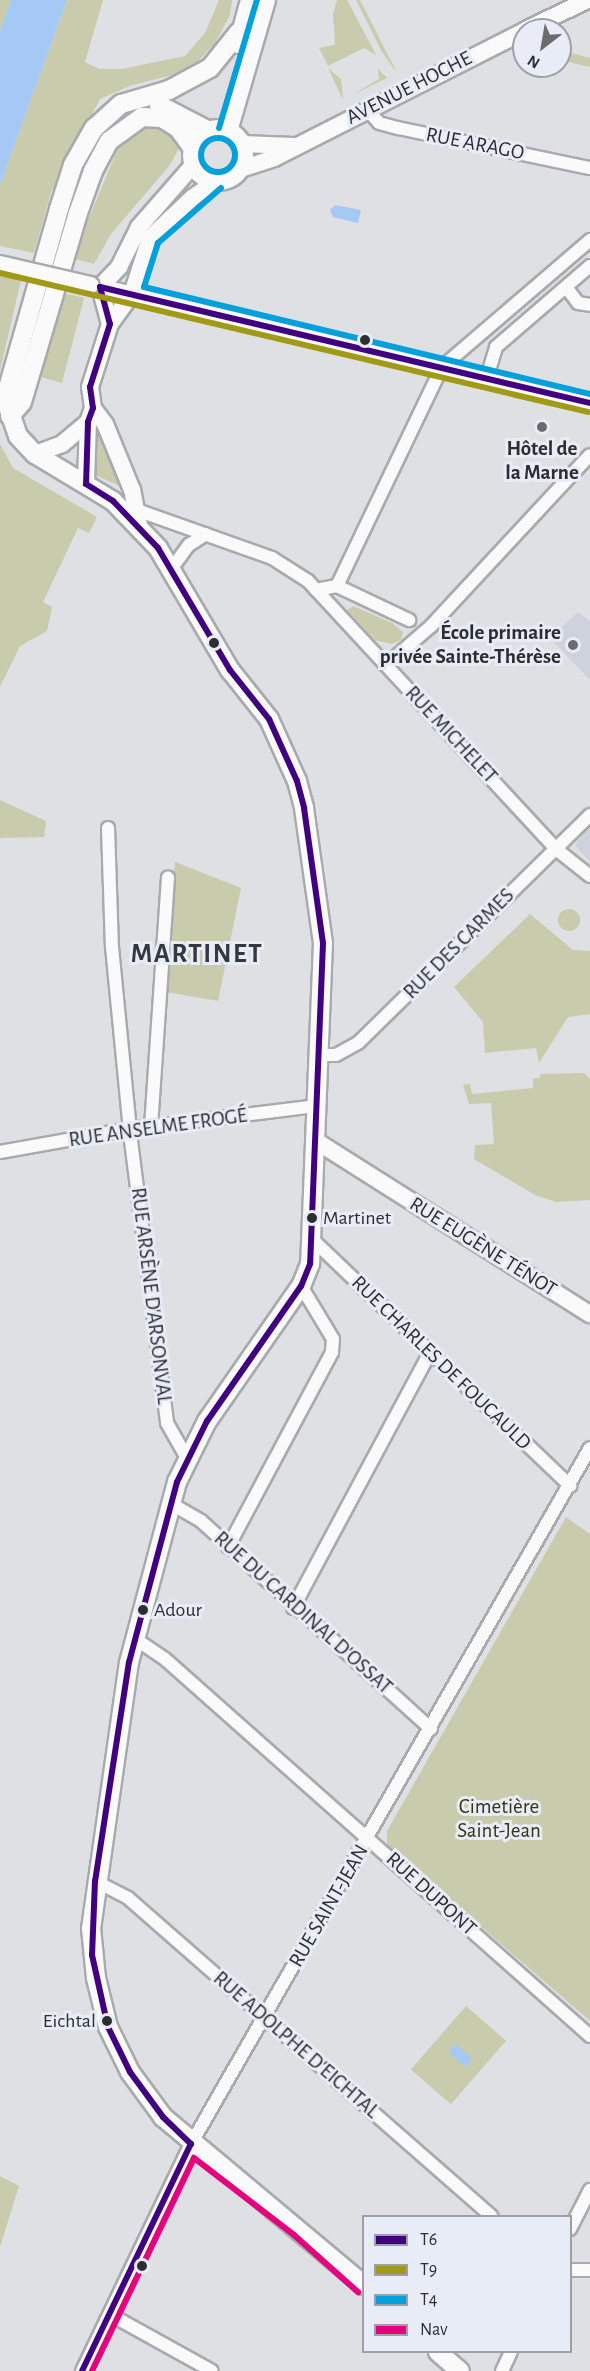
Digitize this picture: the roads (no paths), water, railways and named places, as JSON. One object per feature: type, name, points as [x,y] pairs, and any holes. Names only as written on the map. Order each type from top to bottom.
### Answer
[{"type":"main road","points":[[220,126],[237,63],[239,32],[250,0]]},
{"type":"main road","points":[[95,286],[118,267],[139,227],[220,126],[266,0]]},
{"type":"main road","name":"AVENUE HOCHE","points":[[551,18],[587,0]]},
{"type":"main road","points":[[138,517],[35,454],[18,436],[5,398],[73,165],[94,128],[121,104],[169,90],[201,74],[224,54],[239,32]]},
{"type":"main road","name":"AVENUE HOCHE","points":[[241,169],[261,164],[512,37]]},
{"type":"main road","points":[[86,484],[90,387],[110,324],[132,294],[150,238],[216,181],[232,177],[241,169],[242,144],[220,126],[162,105],[121,104]]},
{"type":"main road","points":[[10,416],[22,402],[82,203],[109,141],[142,117],[162,118],[178,128],[203,176],[216,181]]},
{"type":"main road","name":"AVENUE HOCHE","points":[[242,144],[295,146]]},
{"type":"main road","points":[[0,264],[590,403]]},
{"type":"main road","points":[[95,286],[110,324]]},
{"type":"main road","points":[[35,454],[62,444],[90,415]]},
{"type":"main road","points":[[90,415],[105,424],[138,517],[172,568],[230,670],[268,719],[297,780],[318,891],[322,933],[313,1240],[310,1264],[301,1286],[207,1420],[187,1458],[170,1503],[134,1638],[95,1881],[92,1955],[108,2027],[130,2073],[163,2117],[191,2144],[300,2228],[362,2284]]},
{"type":"main road","name":"RUE EUGÈNE TÉNOT","points":[[316,1140],[590,1314]]},
{"type":"main road","points":[[439,2353],[460,2371]]},
{"type":"street","name":"RUE ARAGO","points":[[368,109],[379,123],[398,129],[590,168]]},
{"type":"street","points":[[336,586],[442,368],[590,240]]},
{"type":"street","points":[[487,377],[496,347],[590,266]]},
{"type":"street","points":[[566,287],[578,303],[590,305]]},
{"type":"street","points":[[386,665],[431,626],[590,455]]},
{"type":"street","name":"RUE MICHELET","points":[[138,517],[206,534],[272,558],[291,568],[316,590],[556,849],[590,876]]},
{"type":"street","points":[[172,568],[189,545],[206,534]]},
{"type":"street","points":[[316,590],[336,586],[409,620]]},
{"type":"street","name":"RUE DES CARMES","points":[[318,1055],[336,1055],[359,1042],[590,816]]},
{"type":"street","name":"RUE ARSÈNE D'ARSONVAL","points":[[108,828],[112,947],[129,1129],[168,1423],[187,1458]]},
{"type":"street","points":[[151,1127],[168,878]]},
{"type":"street","name":"RUE ANSELME FROGÉ","points":[[0,1152],[129,1129],[316,1106]]},
{"type":"street","name":"RUE CHARLES DE FOUCAULD","points":[[313,1240],[570,1486]]},
{"type":"street","points":[[228,1547],[332,1352],[333,1339],[301,1286]]},
{"type":"street","points":[[293,1608],[430,1352]]},
{"type":"street","name":"RUE SAINT-JEAN","points":[[82,2371],[111,2315],[191,2144],[368,1839],[590,1448]]},
{"type":"street","name":"RUE DU CARDINAL D'OSSAT","points":[[170,1503],[201,1521],[293,1608],[431,1729]]},
{"type":"street","name":"RUE DUPONT","points":[[134,1638],[165,1659],[590,2036]]},
{"type":"street","name":"RUE ADOLPHE D'EICHTAL","points":[[95,1881],[128,1898],[489,2215]]},
{"type":"street","points":[[572,2225],[590,2190]]},
{"type":"street","points":[[572,2270],[590,2270]]},
{"type":"street","points":[[111,2315],[212,2371]]},
{"type":"street","points":[[502,2371],[511,2353]]},
{"type":"water","points":[[11,0],[67,0],[0,185],[0,31]]},
{"type":"water","points":[[335,205],[361,210],[358,223],[333,217],[330,210]]},
{"type":"water","points":[[456,2044],[472,2059],[465,2067],[448,2052]]},
{"type":"place","name":"Hôtel de la Marne","points":[[542,427]]},
{"type":"place","name":"École primaire privée Sainte-Thérèse","points":[[573,645]]},
{"type":"place","name":"Martinet","points":[[312,1218]]},
{"type":"place","name":"Adour","points":[[143,1610]]},
{"type":"place","name":"Eichtal","points":[[107,2021]]},
{"type":"district","name":"MARTINET","points":[[197,954]]},
{"type":"park label","name":"Cimetière Saint-Jean","points":[[499,1819]]}]
